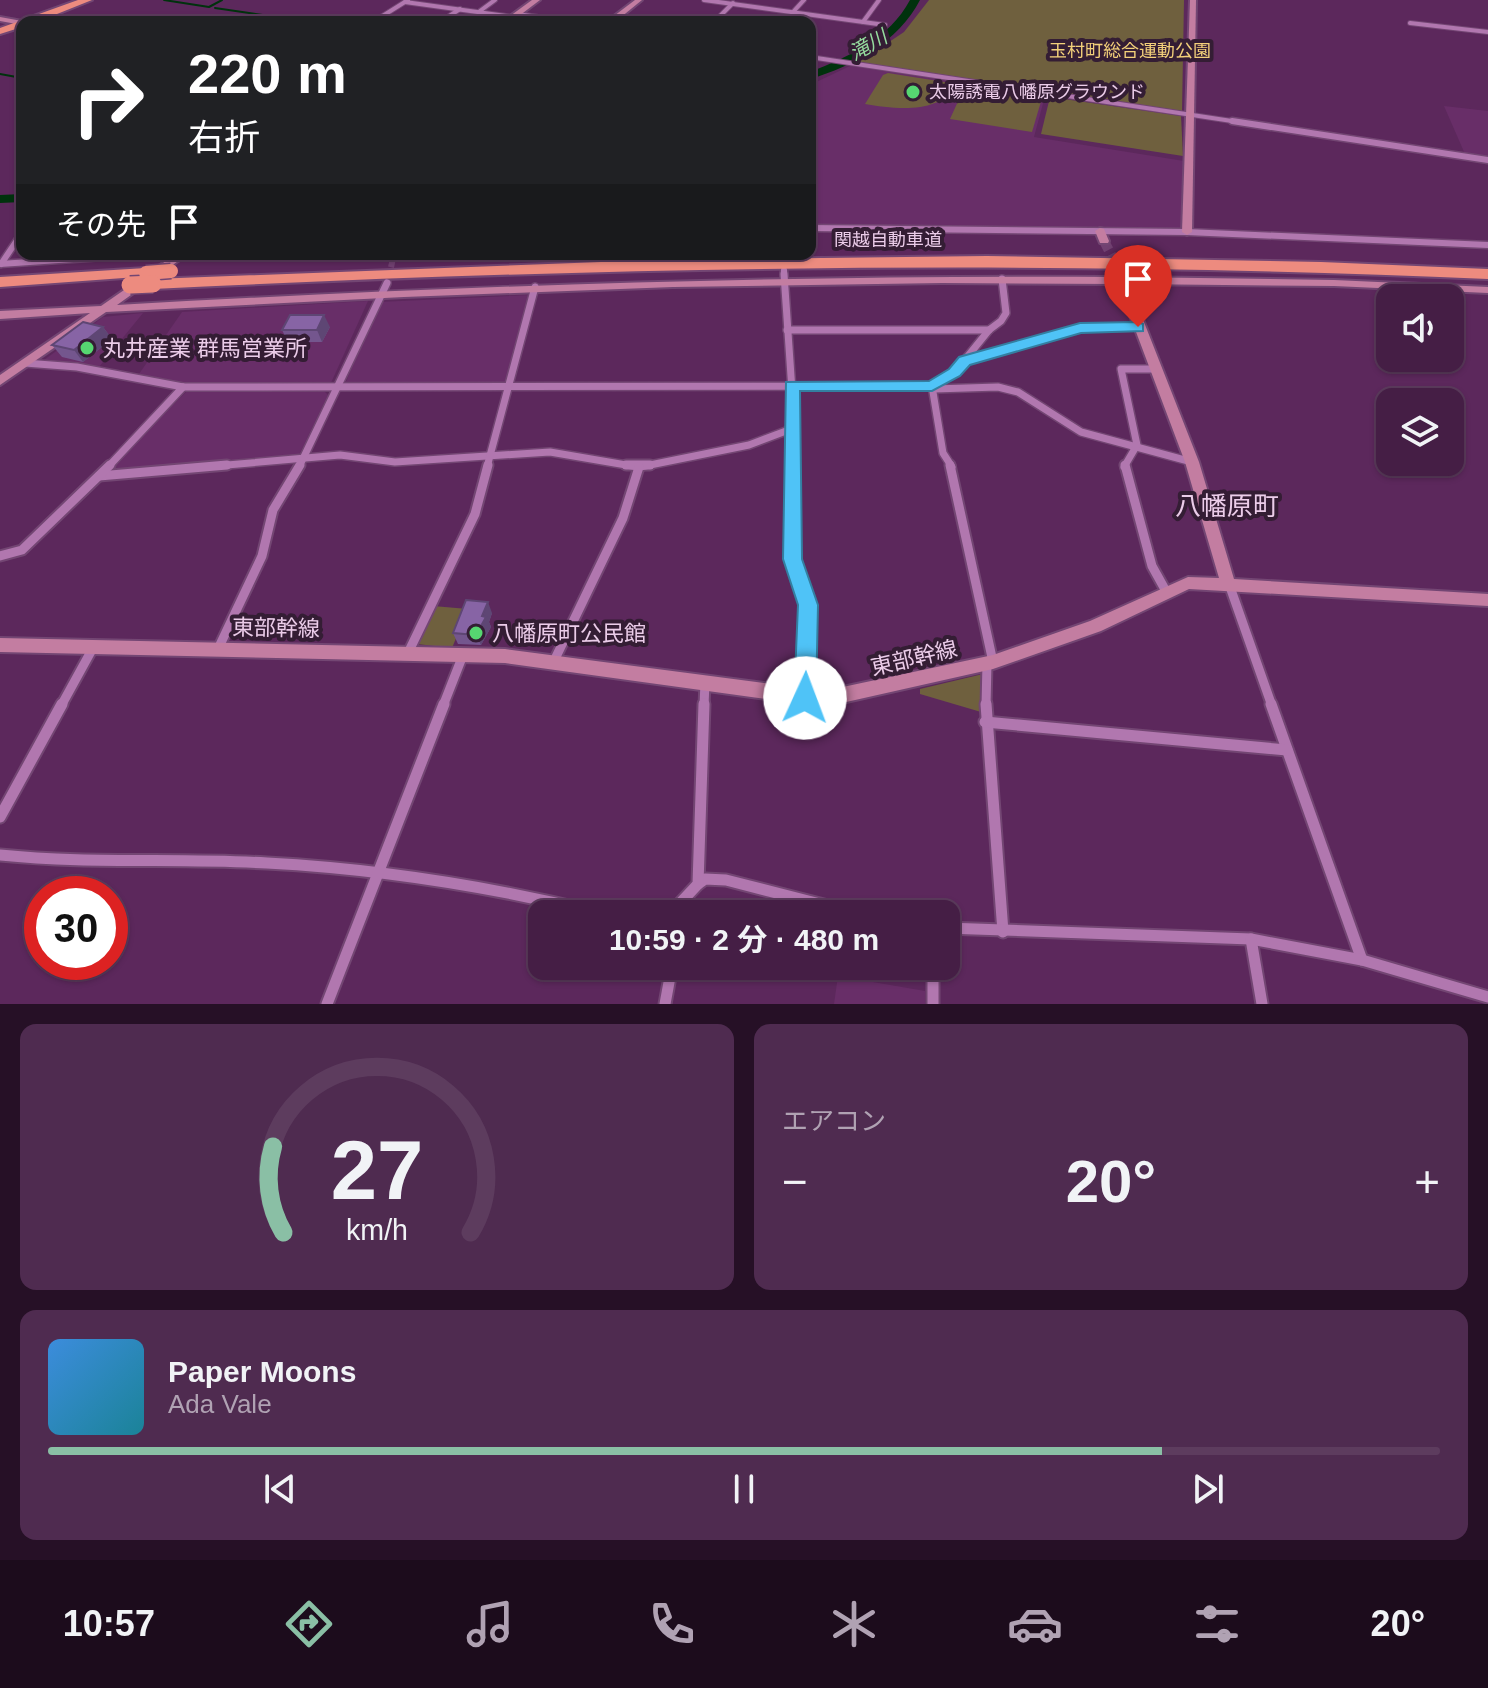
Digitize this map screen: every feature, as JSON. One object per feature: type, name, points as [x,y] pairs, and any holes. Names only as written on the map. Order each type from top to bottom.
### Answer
[{"type":"highway","points":[[44,16],[87,0]]},
{"type":"highway","points":[[54,16],[97,0]]},
{"type":"highway","name":"関越自動車道","points":[[816,249],[1172,250],[1488,263]]},
{"type":"highway","name":"関越自動車道","points":[[0,294],[130,285],[171,271],[434,260]]},
{"type":"highway","name":"関越自動車道","points":[[0,282],[843,260],[1175,261],[1488,274]]},
{"type":"street","points":[[479,11],[495,0]]},
{"type":"street","points":[[515,16],[537,0]]},
{"type":"street","points":[[614,16],[630,0]]},
{"type":"street","points":[[616,16],[639,0]]},
{"type":"street","points":[[704,0],[885,25]]},
{"type":"street","points":[[793,12],[804,0]]},
{"type":"street","points":[[863,22],[879,0]]},
{"type":"street","points":[[1187,232],[1193,0]]},
{"type":"street","points":[[382,16],[406,1],[503,16]]},
{"type":"street","points":[[449,16],[460,9]]},
{"type":"street","points":[[1410,23],[1488,32]]},
{"type":"street","points":[[816,58],[1488,160]]},
{"type":"street","points":[[816,228],[1102,236],[1187,232],[1488,245]]},
{"type":"street","points":[[1,264],[16,242]]},
{"type":"street","points":[[1,264],[39,260]]},
{"type":"street","points":[[0,381],[174,260]]},
{"type":"street","points":[[0,315],[784,275],[1002,279],[1120,274],[1488,290]]},
{"type":"street","points":[[1120,274],[1192,462],[1228,583],[1362,960]]},
{"type":"street","points":[[784,275],[794,428],[792,559],[808,605],[805,698]]},
{"type":"street","points":[[933,387],[955,372],[989,330],[1001,321],[1006,313],[1002,279]]},
{"type":"street","points":[[218,649],[262,556],[273,510],[304,459],[387,283]]},
{"type":"street","points":[[408,653],[475,514],[535,287]]},
{"type":"street","points":[[965,361],[1080,328],[1138,327]]},
{"type":"street","points":[[787,330],[989,330]]},
{"type":"street","points":[[25,363],[77,367],[183,387],[998,387],[1018,392],[1081,432],[1192,462]]},
{"type":"street","points":[[1154,369],[1121,369],[1137,445],[1124,467],[1152,566],[1167,593]]},
{"type":"street","points":[[0,556],[22,550],[99,476],[183,387]]},
{"type":"street","points":[[933,387],[943,453],[953,469],[990,662],[985,722],[1003,932]]},
{"type":"street","points":[[99,476],[340,455],[395,462],[565,453],[639,467],[749,445],[794,428]]},
{"type":"street","points":[[554,661],[565,628],[587,594],[626,518],[639,467]]},
{"type":"street","name":"東部幹線","points":[[0,645],[463,655],[554,661],[805,698],[844,697],[990,662],[1095,626],[1188,583],[1488,600]]},
{"type":"street","points":[[0,817],[94,646]]},
{"type":"street","points":[[327,1004],[463,655]]},
{"type":"street","points":[[698,884],[705,681]]},
{"type":"street","points":[[985,722],[1287,750]]},
{"type":"street","points":[[0,855],[54,862],[266,863],[376,873],[527,894],[550,900]]},
{"type":"street","points":[[683,900],[705,879],[726,880],[804,900]]},
{"type":"street","points":[[960,929],[1251,939],[1362,960],[1488,997]]},
{"type":"street","points":[[1251,939],[1262,1004]]},
{"type":"street","points":[[665,1004],[669,980]]},
{"type":"street","points":[[933,980],[933,1004]]},
{"type":"shaded area","points":[[850,66],[1045,96],[1034,137],[1184,161],[1181,229],[816,224],[816,82]]},
{"type":"shaded area","points":[[1444,106],[1488,111],[1488,157],[1465,154]]},
{"type":"shaded area","points":[[530,295],[507,380],[503,383],[345,384],[379,302]]},
{"type":"shaded area","points":[[368,301],[330,385],[187,384],[139,374],[182,312]]},
{"type":"shaded area","points":[[143,313],[99,367],[44,360],[103,317]]},
{"type":"shaded area","points":[[187,391],[324,391],[328,395],[299,455],[112,471],[110,468]]},
{"type":"shaded area","points":[[837,980],[861,980],[925,991],[925,1004],[834,1004]]},
{"type":"green space","name":"玉村町総合運動公園","points":[[929,0],[1184,0],[1182,111],[859,62],[904,32]]},
{"type":"green space","name":"太陽誘電八幡原グラウンド","points":[[888,73],[957,84],[940,101],[916,108],[865,104],[883,75]]},
{"type":"green space","points":[[965,86],[1042,98],[1032,132],[950,119]]},
{"type":"green space","points":[[1050,97],[1181,116],[1183,156],[1041,134]]},
{"type":"green space","points":[[433,606],[468,609],[452,648],[417,644]]},
{"type":"green space","points":[[983,674],[981,712],[920,694],[920,689]]},
{"type":"building","points":[[290,315],[324,315],[317,330],[282,330]]},
{"type":"building","points":[[83,322],[103,327],[74,350],[52,345]]},
{"type":"building","points":[[466,600],[488,602],[482,616],[486,617],[476,635],[453,633]]},
{"type":"waterway","points":[[164,0],[209,7],[222,0]]},
{"type":"waterway","name":"滝川","points":[[816,73],[855,56],[884,38],[907,15],[915,0]]},
{"type":"waterway","points":[[215,8],[270,16]]},
{"type":"waterway","points":[[0,74],[16,77]]},
{"type":"waterway","name":"滝川","points":[[0,199],[16,198]]},
{"type":"tunnel","points":[[1104,241],[1118,268]]},
{"type":"tunnel","points":[[389,276],[393,260]]},
{"type":"tunnel","points":[[388,280],[389,274]]},
{"type":"place","name":"太陽誘電八幡原グラウンド","points":[[913,92]]},
{"type":"place","name":"丸井産業 群馬営業所","points":[[87,348]]},
{"type":"place","name":"八幡原町公民館","points":[[476,633]]},
{"type":"district","name":"八幡原町","points":[[1227,506]]},
{"type":"route","points":[[805,698],[808,605],[792,559],[794,420],[791,386],[932,386],[955,372],[965,361],[1080,328],[1138,327]]}]
